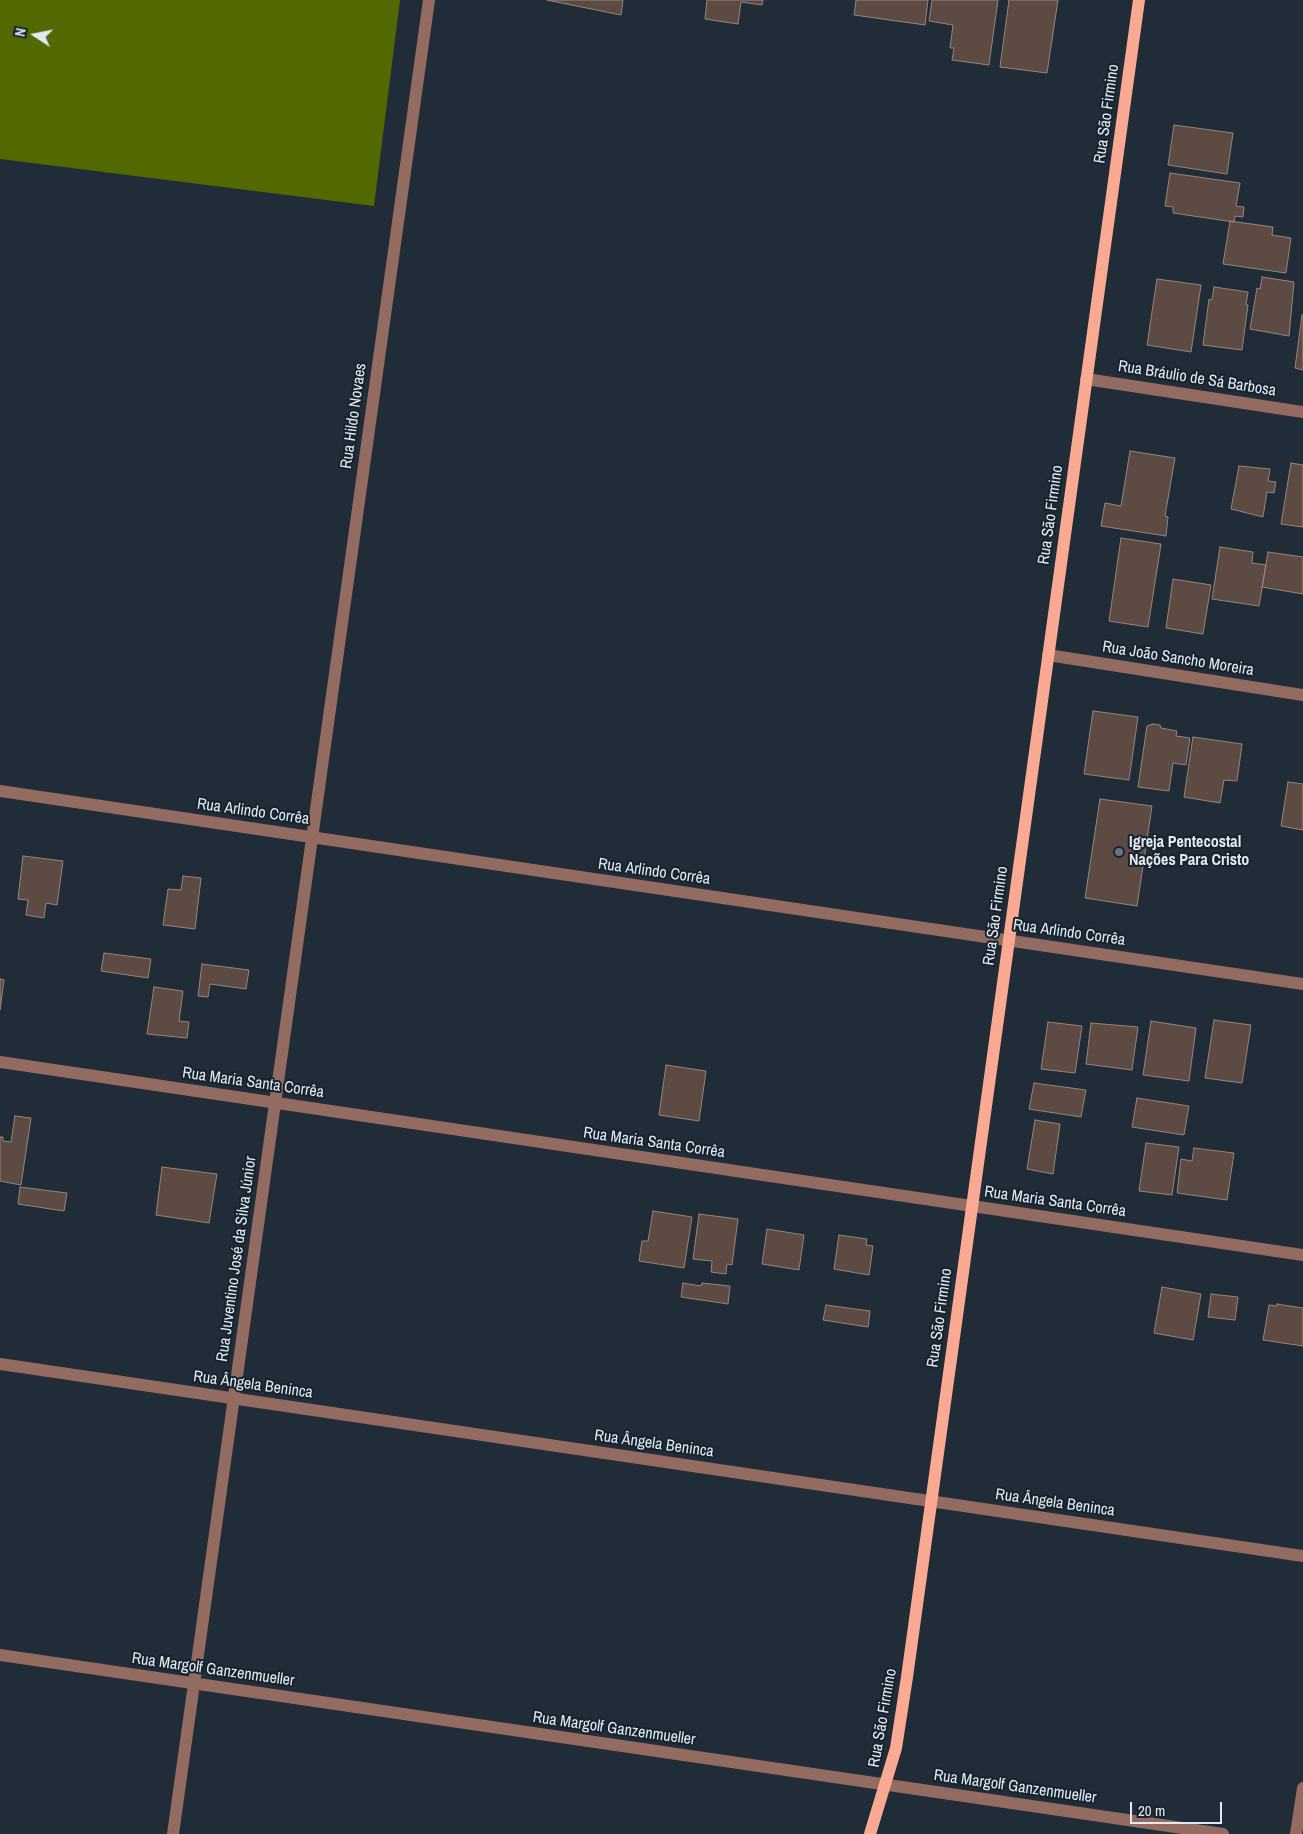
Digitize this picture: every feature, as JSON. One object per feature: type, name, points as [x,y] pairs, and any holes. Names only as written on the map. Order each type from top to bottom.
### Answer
[{"type":"main road","name":"Rua São Firmino","points":[[870,1834],[896,1748],[902,1710],[1138,0]]},
{"type":"street","name":"Rua Hildo Novaes","points":[[312,838],[429,0]]},
{"type":"street","name":"Rua Bráulio de Sá Barbosa","points":[[1086,378],[1303,412]]},
{"type":"street","name":"Rua João Sancho Moreira","points":[[1048,655],[1303,695]]},
{"type":"street","name":"Rua Arlindo Corrêa","points":[[0,792],[1303,984]]},
{"type":"street","name":"Rua Juventino José da Silva Júnior","points":[[173,1834],[312,838]]},
{"type":"street","name":"Rua Maria Santa Corrêa","points":[[0,1062],[1303,1255]]},
{"type":"street","name":"Rua Ângela Beninca","points":[[0,1364],[1303,1556]]},
{"type":"street","name":"Rua Margolf Ganzenmueller","points":[[0,1656],[1224,1834]]},
{"type":"street","points":[[1296,1834],[1303,1788]]},
{"type":"green space","points":[[0,0],[400,0],[374,206],[0,159]]},
{"type":"building","points":[[547,0],[623,0],[621,15]]},
{"type":"building","points":[[707,0],[763,0],[762,5],[741,2],[738,24],[705,19]]},
{"type":"building","points":[[856,0],[928,0],[925,25],[854,15]]},
{"type":"building","points":[[932,0],[998,0],[989,65],[952,60],[954,48],[950,48],[953,25],[929,21]]},
{"type":"building","points":[[1009,0],[1058,0],[1047,73],[1000,67]]},
{"type":"building","points":[[1174,125],[1233,133],[1227,174],[1168,165]]},
{"type":"building","points":[[1170,173],[1240,183],[1236,206],[1244,207],[1243,217],[1235,216],[1234,222],[1173,213],[1173,207],[1165,206]]},
{"type":"building","points":[[1230,221],[1273,227],[1272,235],[1291,238],[1286,273],[1223,264]]},
{"type":"building","points":[[1262,277],[1294,282],[1289,336],[1250,329],[1257,288],[1260,289]]},
{"type":"building","points":[[1157,279],[1201,285],[1191,352],[1147,345]]},
{"type":"building","points":[[1214,287],[1248,292],[1242,350],[1203,345],[1209,299],[1212,300]]},
{"type":"building","points":[[1303,315],[1303,370],[1295,368]]},
{"type":"building","points":[[1130,451],[1175,458],[1165,516],[1168,517],[1166,536],[1101,526],[1105,503],[1121,506]]},
{"type":"building","points":[[1291,463],[1303,465],[1303,527],[1281,524]]},
{"type":"building","points":[[1239,466],[1270,469],[1268,481],[1276,482],[1274,493],[1267,492],[1263,517],[1231,509]]},
{"type":"building","points":[[1121,538],[1161,544],[1148,627],[1109,621]]},
{"type":"building","points":[[1220,547],[1253,552],[1252,563],[1266,565],[1259,606],[1212,599]]},
{"type":"building","points":[[1268,552],[1303,557],[1303,594],[1262,587]]},
{"type":"building","points":[[1173,579],[1211,585],[1203,634],[1166,628]]},
{"type":"building","points":[[1093,711],[1138,717],[1129,780],[1084,774]]},
{"type":"building","points":[[1153,724],[1160,725],[1161,728],[1177,731],[1176,736],[1190,738],[1186,765],[1173,763],[1169,791],[1138,787],[1147,726]]},
{"type":"building","points":[[1193,737],[1242,744],[1237,781],[1224,780],[1220,803],[1184,797]]},
{"type":"building","points":[[1288,782],[1303,784],[1303,830],[1281,826]]},
{"type":"building","name":"Igreja Pentecostal Nações Para Cristo","points":[[1100,799],[1152,806],[1137,906],[1085,898]]},
{"type":"building","points":[[23,856],[63,861],[57,905],[46,903],[44,918],[26,915],[28,900],[18,899]]},
{"type":"building","points":[[183,876],[201,878],[195,929],[163,925],[168,889],[181,890]]},
{"type":"building","points":[[104,953],[151,959],[148,978],[101,971]]},
{"type":"building","points":[[202,964],[249,970],[246,989],[210,984],[208,997],[198,996]]},
{"type":"building","points":[[0,979],[4,980],[0,1010]]},
{"type":"building","points":[[154,987],[183,991],[179,1021],[189,1022],[187,1038],[147,1034]]},
{"type":"building","points":[[1214,1020],[1251,1025],[1242,1083],[1205,1078]]},
{"type":"building","points":[[1151,1021],[1196,1028],[1189,1081],[1143,1075]]},
{"type":"building","points":[[1048,1022],[1082,1026],[1075,1073],[1041,1069]]},
{"type":"building","points":[[1091,1023],[1138,1027],[1132,1070],[1086,1064]]},
{"type":"building","points":[[666,1065],[706,1071],[699,1121],[659,1115]]},
{"type":"building","points":[[1034,1083],[1086,1090],[1081,1117],[1029,1109]]},
{"type":"building","points":[[1137,1098],[1189,1106],[1184,1135],[1132,1127]]},
{"type":"building","points":[[15,1116],[31,1118],[21,1185],[0,1181],[0,1137],[3,1137],[3,1141],[11,1142]]},
{"type":"building","points":[[1035,1120],[1060,1124],[1053,1174],[1027,1169]]},
{"type":"building","points":[[1146,1143],[1179,1147],[1172,1195],[1139,1191]]},
{"type":"building","points":[[1194,1148],[1234,1153],[1227,1200],[1177,1193],[1181,1159],[1192,1161]]},
{"type":"building","points":[[162,1167],[217,1174],[209,1223],[156,1215]]},
{"type":"building","points":[[20,1187],[67,1193],[64,1211],[18,1204]]},
{"type":"building","points":[[653,1211],[692,1217],[684,1268],[639,1261],[642,1241],[648,1241]]},
{"type":"building","points":[[699,1214],[738,1219],[732,1265],[727,1264],[726,1274],[711,1272],[712,1261],[693,1259]]},
{"type":"building","points":[[767,1229],[804,1235],[799,1270],[762,1264]]},
{"type":"building","points":[[839,1235],[867,1239],[866,1245],[873,1246],[869,1275],[834,1269]]},
{"type":"building","points":[[683,1283],[701,1286],[702,1283],[730,1286],[728,1304],[681,1297]]},
{"type":"building","points":[[1162,1287],[1201,1294],[1193,1340],[1154,1333]]},
{"type":"building","points":[[1211,1294],[1238,1297],[1235,1320],[1208,1317]]},
{"type":"building","points":[[1277,1304],[1303,1308],[1303,1346],[1263,1340],[1269,1305],[1277,1306]]},
{"type":"building","points":[[826,1305],[870,1311],[868,1327],[823,1320]]},
{"type":"place","name":"Igreja Pentecostal Nações Para Cristo","points":[[1119,852]]}]
